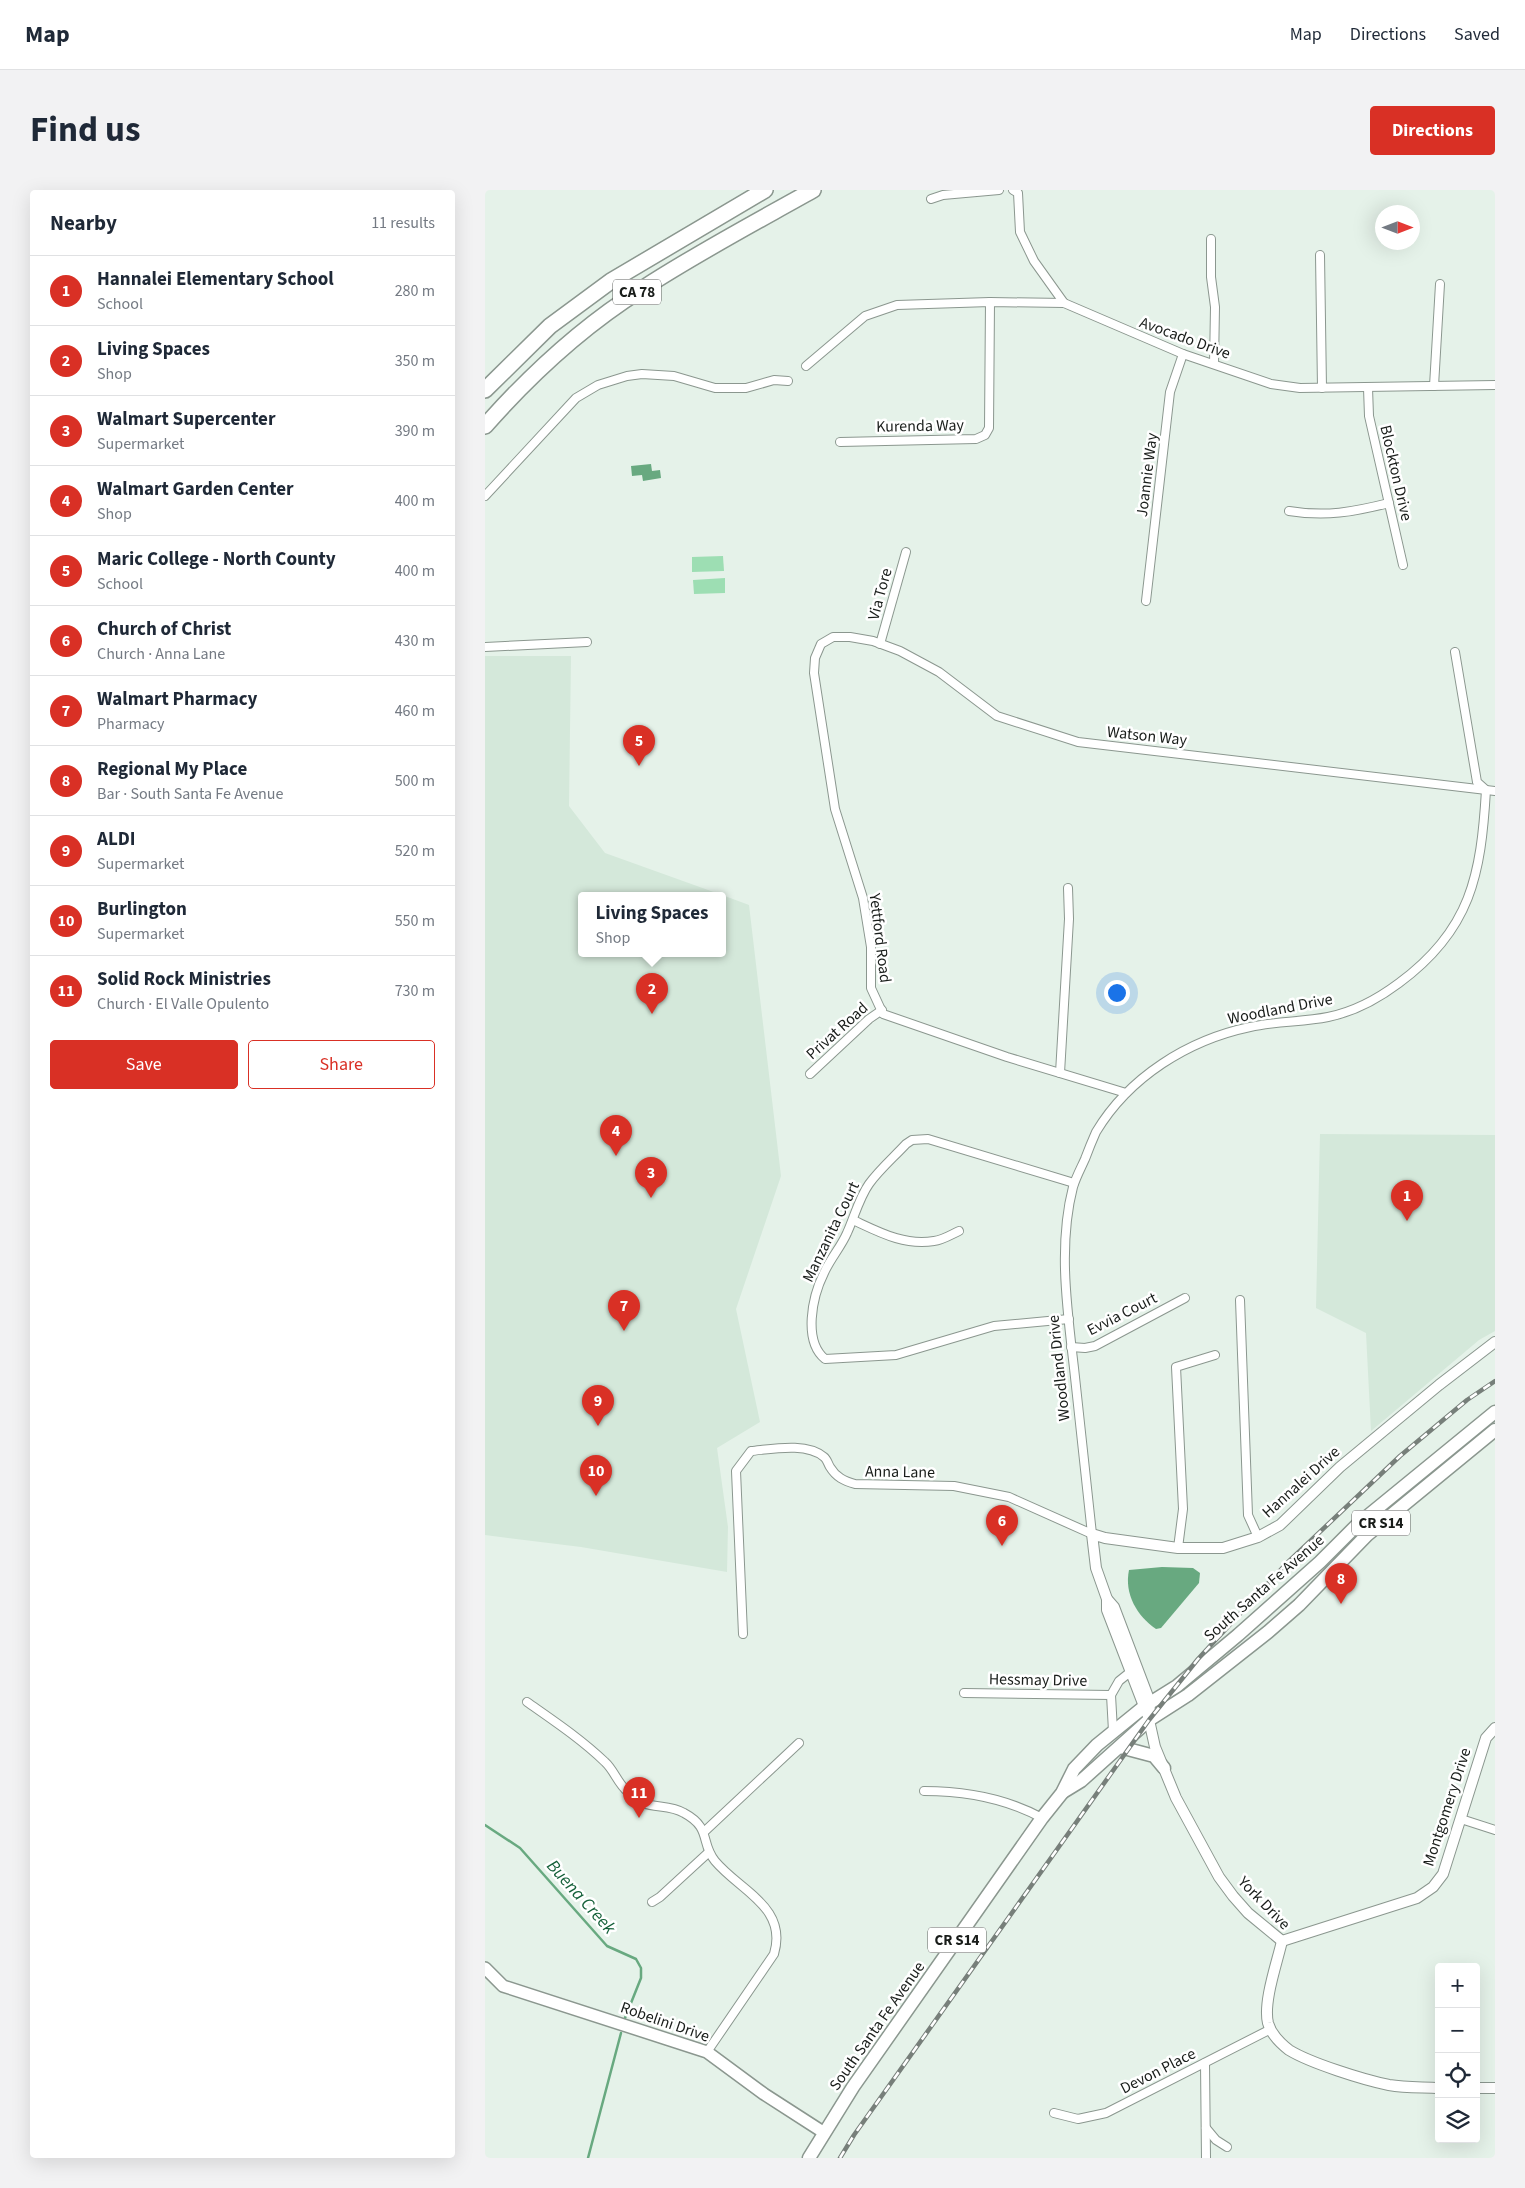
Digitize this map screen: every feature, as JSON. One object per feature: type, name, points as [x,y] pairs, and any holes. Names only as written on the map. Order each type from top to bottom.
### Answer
[{"type":"highway","name":"CA 78","points":[[485,390],[550,326],[611,281],[765,190]]},
{"type":"highway","name":"CA 78","points":[[485,426],[535,373],[581,333],[641,290],[813,190]]},
{"type":"main road","name":"South Santa Fe Avenue","points":[[809,2158],[823,2132],[1042,1818],[1062,1793],[1074,1769],[1113,1731],[1146,1705],[1177,1686],[1295,1585],[1358,1524],[1495,1412]]},
{"type":"main road","name":"South Santa Fe Avenue","points":[[1062,1793],[1081,1781],[1149,1720],[1189,1695],[1268,1632],[1299,1605],[1367,1534],[1495,1430]]},
{"type":"main road","points":[[1149,1720],[1274,1619],[1295,1585]]},
{"type":"main road","points":[[1120,1747],[1154,1756],[1163,1768]]},
{"type":"main road","name":"Robelini Drive","points":[[485,1968],[503,1986],[707,2052],[764,2094],[823,2132]]},
{"type":"street","points":[[931,199],[943,194],[999,190]]},
{"type":"street","points":[[1013,190],[1018,193],[1020,232],[1034,261],[1065,303]]},
{"type":"street","points":[[1211,239],[1211,277],[1215,306],[1214,364]]},
{"type":"street","points":[[1320,255],[1322,388]]},
{"type":"street","points":[[1434,386],[1440,284]]},
{"type":"street","name":"Avocado Drive","points":[[806,366],[865,316],[882,309],[897,306],[990,302],[1065,303],[1183,354],[1271,384],[1300,388],[1495,385]]},
{"type":"street","name":"Kurenda Way","points":[[840,442],[975,439],[985,435],[989,428],[990,302]]},
{"type":"street","name":"Joannie Way","points":[[1146,601],[1170,392],[1183,354]]},
{"type":"street","points":[[485,496],[575,398],[598,385],[627,376],[643,374],[674,376],[715,388],[746,388],[774,380],[788,381]]},
{"type":"street","name":"Blockton Drive","points":[[1368,388],[1369,416],[1403,564]]},
{"type":"street","points":[[1289,511],[1312,515],[1346,513],[1389,503]]},
{"type":"street","name":"Via Tore","points":[[880,644],[906,552]]},
{"type":"street","name":"Watson Way","points":[[821,644],[833,637],[850,637],[900,651],[939,672],[997,716],[1078,742],[1495,790]]},
{"type":"street","points":[[485,647],[587,642]]},
{"type":"street","name":"Yettford Road","points":[[821,644],[815,658],[814,673],[835,809],[863,898],[871,947],[871,988],[882,1010]]},
{"type":"street","points":[[1455,652],[1477,782],[1486,790]]},
{"type":"street","name":"Woodland Drive","points":[[1146,1705],[1129,1673],[1107,1610],[1107,1599],[1096,1568],[1071,1347],[1065,1262],[1066,1223],[1074,1183],[1096,1132],[1126,1093],[1166,1060],[1202,1042],[1249,1027],[1327,1018],[1341,1014],[1384,994],[1419,968],[1441,946],[1465,905],[1478,869],[1483,838],[1486,790]]},
{"type":"street","points":[[1059,1073],[1069,919],[1068,888]]},
{"type":"street","points":[[882,1010],[883,1014],[906,1023],[1126,1093]]},
{"type":"street","name":"Privat Road","points":[[810,1074],[869,1019],[882,1010]]},
{"type":"street","name":"Manzanita Court","points":[[1069,1319],[994,1326],[896,1355],[825,1360],[818,1353],[814,1344],[812,1319],[814,1300],[823,1274],[846,1236],[869,1184],[912,1140],[928,1139],[1074,1183]]},
{"type":"street","points":[[853,1220],[894,1238],[910,1242],[936,1241],[959,1231]]},
{"type":"street","name":"Evvia Court","points":[[1071,1347],[1085,1348],[1095,1346],[1185,1298]]},
{"type":"street","points":[[1240,1300],[1248,1516],[1258,1537]]},
{"type":"street","name":"Hannalei Drive","points":[[1092,1534],[1105,1538],[1178,1548],[1223,1548],[1258,1537],[1280,1525],[1340,1467],[1439,1385],[1495,1342]]},
{"type":"street","points":[[1178,1548],[1183,1509],[1176,1367],[1215,1355]]},
{"type":"street","name":"Anna Lane","points":[[743,1634],[736,1471],[751,1451],[786,1447],[813,1451],[825,1457],[831,1470],[843,1481],[855,1484],[954,1486],[1009,1497],[1092,1534]]},
{"type":"street","name":"Woodland Drive","points":[[1107,1599],[1114,1607],[1146,1705],[1149,1720]]},
{"type":"street","points":[[1113,1731],[1111,1695],[1119,1681],[1129,1673]]},
{"type":"street","name":"Hessmay Drive","points":[[964,1693],[1111,1695]]},
{"type":"street","points":[[527,1702],[584,1742],[608,1764],[626,1791],[643,1803],[669,1807],[684,1812],[705,1831],[709,1852],[716,1863],[763,1904],[772,1918],[778,1935],[778,1943],[774,1954],[707,2052]]},
{"type":"street","name":"York Drive","points":[[1149,1720],[1155,1747],[1176,1798],[1219,1877],[1248,1913],[1282,1941],[1267,2010],[1271,2029]]},
{"type":"street","name":"Montgomery Drive","points":[[1282,1941],[1417,1898],[1433,1887],[1443,1874],[1486,1738],[1495,1728]]},
{"type":"street","points":[[705,1831],[799,1743]]},
{"type":"street","points":[[924,1791],[942,1791],[1009,1802],[1042,1818]]},
{"type":"street","points":[[1461,1818],[1495,1830]]},
{"type":"street","points":[[652,1902],[660,1897],[709,1852]]},
{"type":"street","points":[[1271,2029],[1274,2035],[1291,2051],[1337,2070],[1389,2085],[1435,2088]]},
{"type":"street","name":"Devon Place","points":[[1054,2113],[1078,2119],[1106,2113],[1271,2029]]},
{"type":"street","points":[[1205,2063],[1206,2158]]},
{"type":"street","points":[[1480,2088],[1495,2088]]},
{"type":"street","points":[[1206,2128],[1216,2140],[1227,2147]]},
{"type":"shaded area","points":[[651,464],[652,471],[660,470],[661,478],[643,481],[642,475],[632,476],[631,466]]},
{"type":"shaded area","points":[[723,556],[724,571],[692,572],[692,557]]},
{"type":"shaded area","points":[[725,578],[725,593],[694,594],[693,580]]},
{"type":"shaded area","points":[[485,656],[571,656],[569,806],[605,853],[714,892],[578,892],[578,957],[726,957],[726,896],[749,905],[781,1176],[736,1309],[760,1422],[717,1448],[728,1527],[727,1572],[581,1547],[485,1535]]},
{"type":"shaded area","points":[[1320,1134],[1495,1135],[1495,1331],[1479,1340],[1371,1431],[1366,1333],[1316,1308]]},
{"type":"shaded area","points":[[1162,1567],[1193,1568],[1200,1573],[1199,1583],[1161,1628],[1156,1629],[1143,1618],[1134,1604],[1128,1588],[1128,1579],[1129,1570]]},
{"type":"waterway","name":"Buena Creek","points":[[485,1825],[520,1848],[607,1946],[636,1959],[641,1968],[641,1978],[625,2018]]},
{"type":"waterway","name":"Buena Creek","points":[[588,2158],[621,2033]]},
{"type":"railway","points":[[840,2158],[854,2135],[1149,1720],[1198,1659],[1286,1564],[1400,1456],[1467,1400],[1495,1381]]},
{"type":"place","name":"Maric College - North County","points":[[639,766]]},
{"type":"place","name":"Living Spaces","points":[[652,1014]]},
{"type":"place","name":"Walmart Garden Center","points":[[616,1156]]},
{"type":"place","name":"Walmart Supercenter","points":[[651,1198]]},
{"type":"place","name":"Hannalei Elementary School","points":[[1407,1221]]},
{"type":"place","name":"Walmart Pharmacy","points":[[624,1331]]},
{"type":"place","name":"ALDI","points":[[598,1426]]},
{"type":"place","name":"Burlington","points":[[596,1496]]},
{"type":"place","name":"Church of Christ","points":[[1002,1546]]},
{"type":"place","name":"Regional My Place","points":[[1341,1604]]},
{"type":"place","name":"Solid Rock Ministries","points":[[639,1818]]}]
